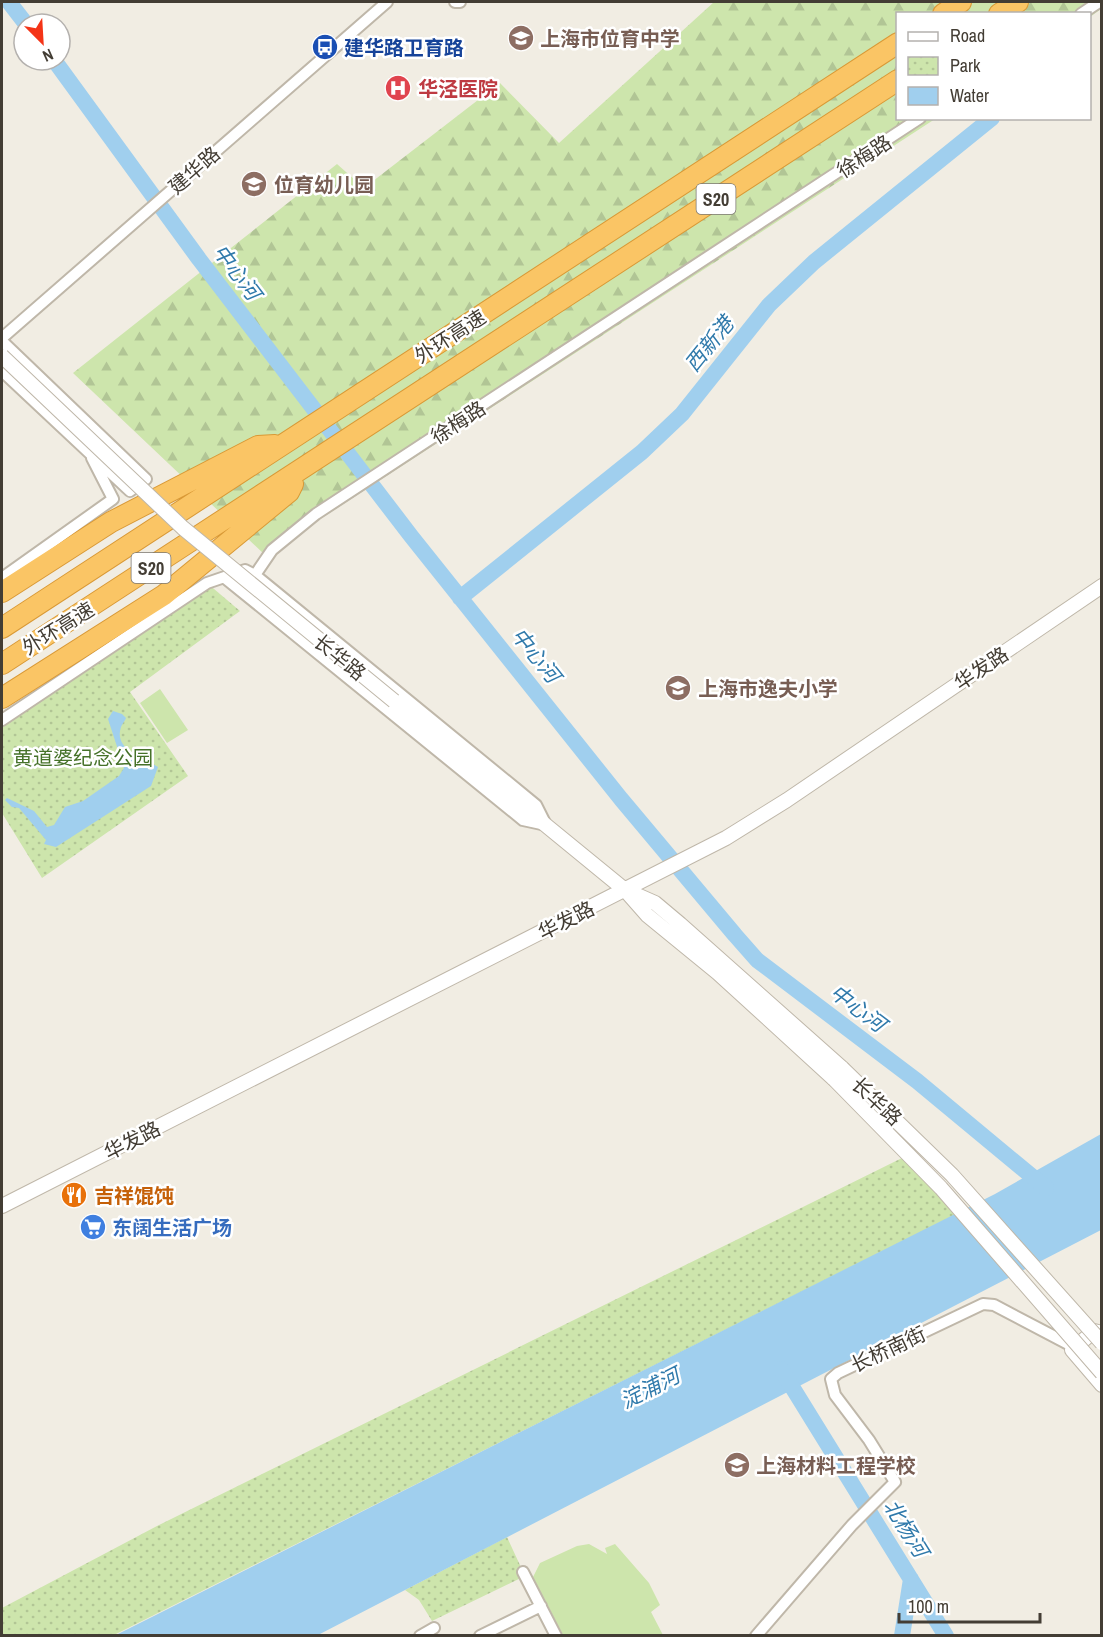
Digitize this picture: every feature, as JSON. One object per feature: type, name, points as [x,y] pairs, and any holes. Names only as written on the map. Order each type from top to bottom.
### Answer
[{"type":"highway","points":[[946,12],[961,2]]},
{"type":"highway","points":[[1002,12],[1018,2]]},
{"type":"highway","name":"外环高速","points":[[2,627],[896,44]]},
{"type":"highway","name":"外环高速","points":[[2,664],[896,81]]},
{"type":"highway","points":[[2,592],[102,528],[149,502],[258,446],[284,445]]},
{"type":"highway","points":[[2,698],[182,582],[289,492],[300,471]]},
{"type":"street","name":"建华路","points":[[2,340],[387,2]]},
{"type":"street","points":[[455,2],[460,2]]},
{"type":"street","points":[[1084,12],[1099,2]]},
{"type":"street","name":"徐梅路","points":[[255,575],[272,550],[316,514],[917,120]]},
{"type":"street","points":[[2,340],[146,478],[130,491],[2,370]]},
{"type":"street","name":"长华路","points":[[2,356],[183,528],[625,890],[647,915],[838,1073],[952,1175],[1101,1343]]},
{"type":"street","points":[[2,578],[112,499],[90,453]]},
{"type":"street","points":[[2,720],[207,583],[245,570],[255,575]]},
{"type":"street","name":"长华路","points":[[255,575],[536,805],[546,825]]},
{"type":"street","name":"长华路","points":[[225,578],[523,820],[546,825]]},
{"type":"street","name":"华发路","points":[[2,1206],[699,852],[787,800],[1101,586]]},
{"type":"street","name":"长华路","points":[[838,1073],[922,1158],[1101,1362]]},
{"type":"street","name":"长华路","points":[[838,1073],[1101,1373]]},
{"type":"street","name":"长桥南街","points":[[756,1635],[858,1519],[895,1482],[869,1440],[832,1389],[831,1379],[838,1373],[983,1304],[994,1305],[1074,1347]]},
{"type":"street","points":[[1101,1333],[1094,1331],[1074,1347],[1074,1354],[1101,1385]]},
{"type":"street","points":[[523,1572],[556,1635]]},
{"type":"street","points":[[481,1635],[541,1606]]},
{"type":"street","points":[[420,1635],[434,1628]]},
{"type":"green space","points":[[714,2],[1101,2],[1101,9],[1091,16],[1091,12],[896,12],[896,120],[933,120],[265,555],[73,373],[337,164],[364,188],[500,83],[559,143]]},
{"type":"green space","name":"黄道婆纪念公园","points":[[207,583],[240,611],[130,692],[188,776],[42,878],[2,813],[2,720]]},
{"type":"green space","points":[[160,689],[188,730],[167,743],[140,703]]},
{"type":"green space","points":[[904,1157],[959,1213],[114,1635],[2,1636],[2,1608],[157,1526]]},
{"type":"green space","points":[[507,1537],[525,1576],[432,1621],[419,1600],[405,1590]]},
{"type":"green space","points":[[589,1544],[607,1554],[605,1548],[615,1544],[649,1583],[660,1605],[651,1612],[663,1635],[563,1635],[533,1577],[540,1563],[577,1546]]},
{"type":"water","points":[[113,711],[126,718],[120,735],[126,748],[158,767],[151,786],[56,847],[44,844],[46,840],[19,808],[12,807],[5,800],[7,798],[34,811],[47,827],[54,825],[65,807],[83,801],[119,776],[124,768],[108,719]]},
{"type":"water","name":"淀浦河","points":[[1101,1134],[1101,1230],[318,1635],[114,1636],[995,1194]]},
{"type":"waterway","name":"中心河","points":[[9,2],[17,12]]},
{"type":"waterway","name":"中心河","points":[[63,72],[199,259],[411,536],[621,799],[757,960],[917,1081],[1046,1188]]},
{"type":"waterway","name":"西新港","points":[[460,598],[642,452],[682,414],[769,305],[814,262],[990,120]]},
{"type":"waterway","name":"北杨河","points":[[781,1369],[946,1636]]},
{"type":"waterway","points":[[902,1636],[911,1579]]},
{"type":"place","name":"上海市位育中学","points":[[521,38]]},
{"type":"place","name":"建华路卫育路","points":[[325,47]]},
{"type":"place","name":"华泾医院","points":[[398,88]]},
{"type":"place","name":"位育幼儿园","points":[[254,184]]},
{"type":"place","name":"上海市逸夫小学","points":[[678,688]]},
{"type":"place","name":"吉祥馄饨","points":[[74,1195]]},
{"type":"place","name":"东阔生活广场","points":[[93,1227]]},
{"type":"place","name":"上海材料工程学校","points":[[737,1465]]}]
